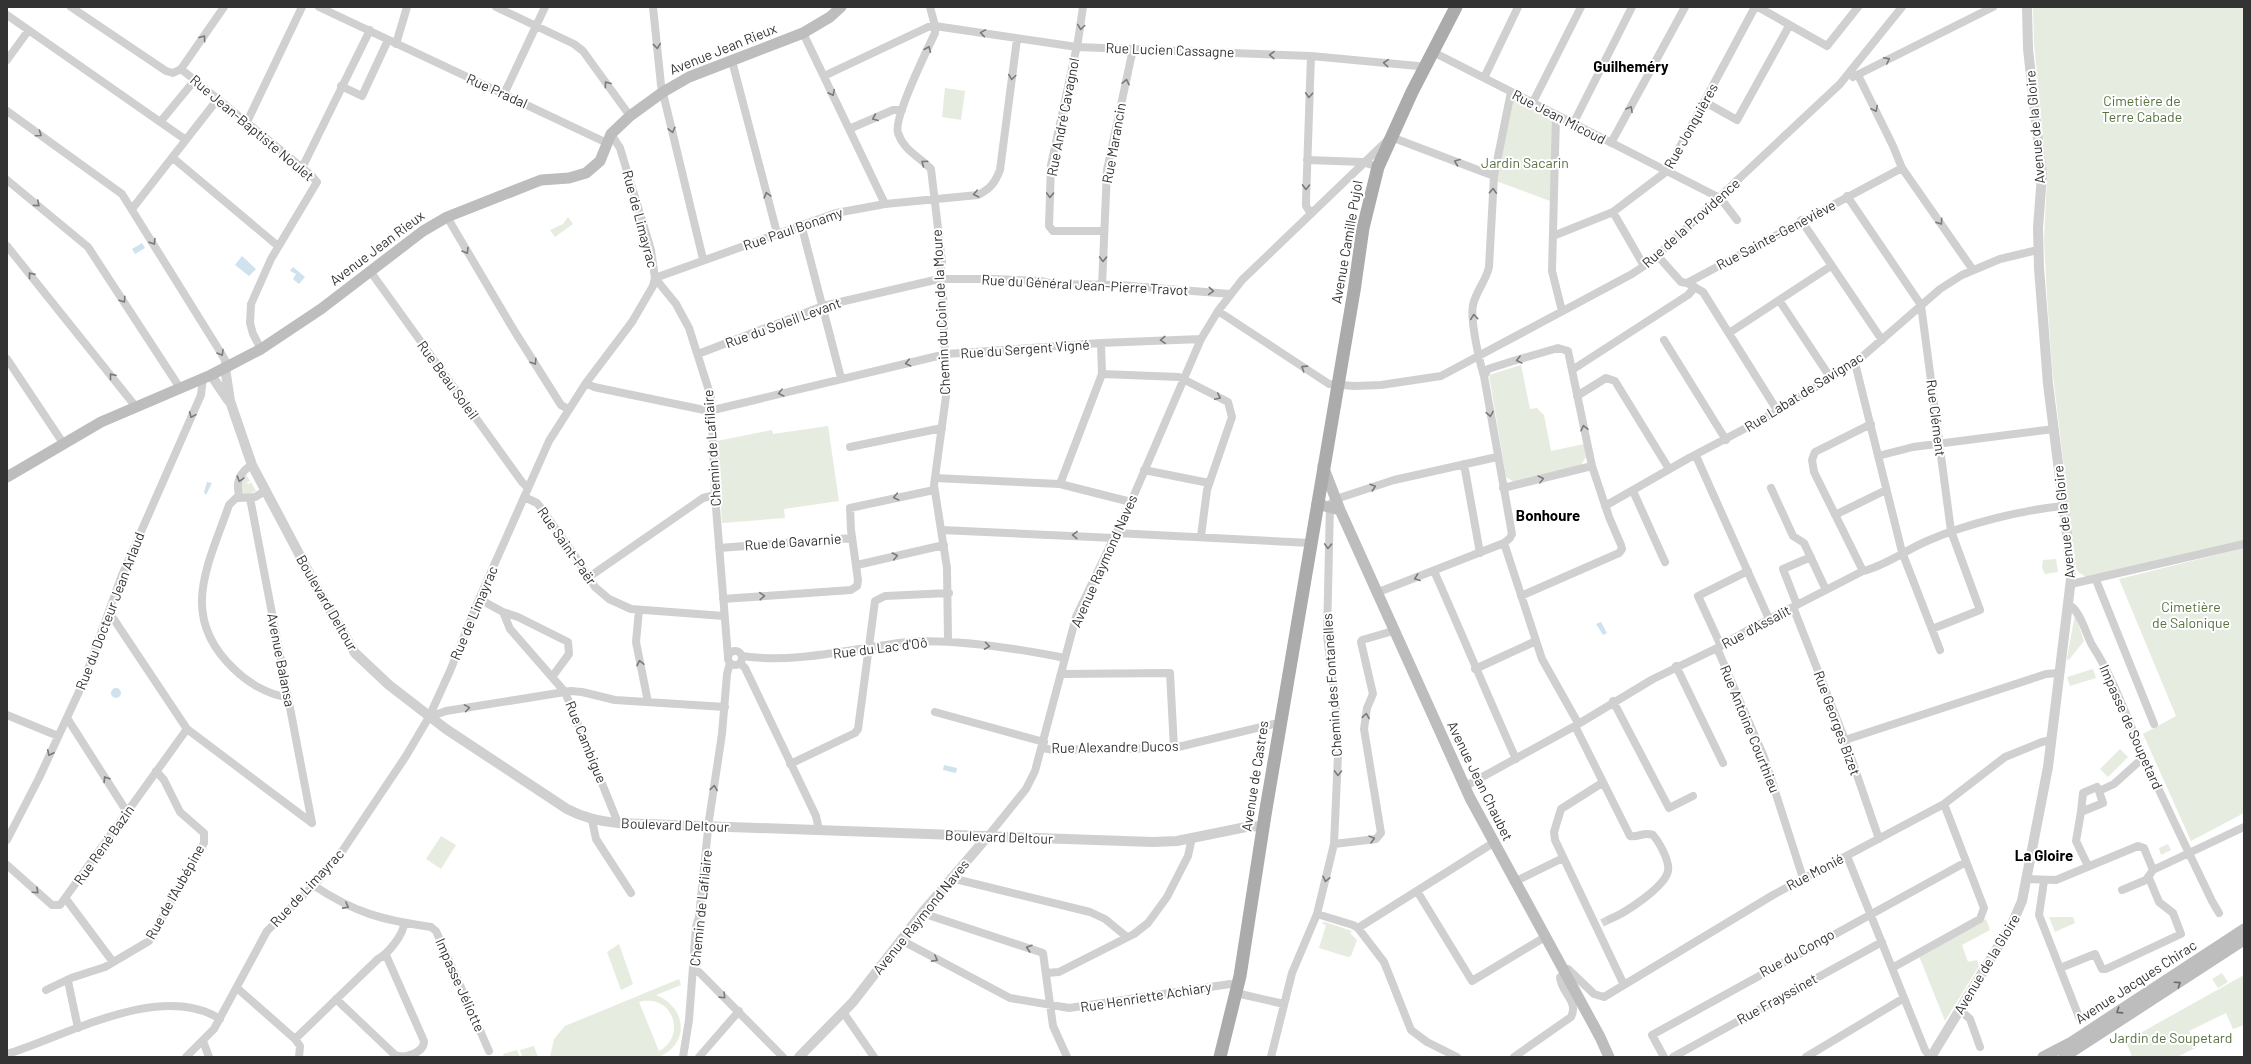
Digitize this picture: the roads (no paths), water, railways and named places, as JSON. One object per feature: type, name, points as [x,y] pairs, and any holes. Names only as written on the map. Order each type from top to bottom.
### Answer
[{"type":"main road","name":"Avenue Jean Rieux","points":[[7,476],[101,422],[225,368],[261,349],[321,310],[423,230],[447,217],[541,180],[569,178],[586,172],[600,161],[609,138],[630,116],[663,92],[689,77],[803,33],[830,17],[841,7]]},
{"type":"main road","name":"Avenue Camille Pujol","points":[[1327,501],[1323,466],[1338,386],[1363,228],[1378,167],[1424,69],[1456,7]]},
{"type":"main road","name":"Avenue de Castres","points":[[1220,1057],[1237,989],[1311,543],[1327,501]]},
{"type":"main road","name":"Avenue Jean Chaubet","points":[[1327,501],[1376,593],[1464,787],[1545,937],[1565,971],[1577,984],[1609,1057]]},
{"type":"main road","name":"Avenue Jacques Chirac","points":[[2042,1057],[2070,1043],[2244,929]]},
{"type":"main road","name":"Avenue Jacques Chirac","points":[[2064,1057],[2244,940]]},
{"type":"street","name":"Rue Jean-Baptiste Noulet","points":[[71,7],[166,71],[173,73],[181,69],[246,124],[314,177],[317,184],[278,246],[260,280],[249,310],[253,334],[261,349]]},
{"type":"street","points":[[181,69],[224,7]]},
{"type":"street","points":[[246,124],[302,7]]},
{"type":"street","name":"Rue Pradal","points":[[319,7],[504,94],[609,138]]},
{"type":"street","points":[[396,44],[406,7]]},
{"type":"street","points":[[496,7],[574,44],[583,51],[630,116]]},
{"type":"street","points":[[504,94],[545,7]]},
{"type":"street","points":[[653,7],[663,92],[704,259]]},
{"type":"street","points":[[824,76],[928,27],[935,26],[930,7]]},
{"type":"street","name":"Rue André Cavagnol","points":[[1084,7],[1051,166],[1049,226],[1053,230],[1104,231]]},
{"type":"street","points":[[1484,78],[1518,7]]},
{"type":"street","points":[[1532,104],[1581,7]]},
{"type":"street","points":[[1572,124],[1632,7]]},
{"type":"street","name":"Rue Jean Micoud","points":[[1433,52],[1532,104],[1611,143],[1685,7]]},
{"type":"street","points":[[1756,7],[1824,45],[1828,45],[1858,7]]},
{"type":"street","name":"Rue Jonquières","points":[[1553,236],[1613,212],[1667,171],[1756,7]]},
{"type":"street","name":"Rue de la Providence","points":[[1338,386],[1381,385],[1434,378],[1478,356],[1644,266],[1840,84],[1855,73],[1902,7]]},
{"type":"street","points":[[1973,270],[1902,168],[1893,146],[1855,73],[1993,7]]},
{"type":"street","name":"Avenue de la Gloire","points":[[1930,1057],[2016,918],[2022,901],[2051,740],[2058,673],[2071,584],[2064,506],[2048,384],[2038,250],[2042,174],[2028,49],[2027,7]]},
{"type":"street","points":[[7,15],[186,140]]},
{"type":"street","name":"Rue Lucien Cassagne","points":[[935,26],[1018,39],[1077,46],[1311,56],[1418,66],[1424,69]]},
{"type":"street","name":"Chemin du Coin de la Moure","points":[[935,26],[935,33],[902,110],[898,132],[911,153],[931,169],[942,262],[939,279],[943,292],[946,354],[946,396],[934,490],[944,545],[949,593],[948,641]]},
{"type":"street","points":[[1705,102],[1737,120],[1789,26]]},
{"type":"street","points":[[302,168],[341,86],[370,30]]},
{"type":"street","points":[[7,60],[28,31]]},
{"type":"street","points":[[803,33],[885,204]]},
{"type":"street","name":"Rue Paul Bonamy","points":[[655,278],[777,232],[842,211],[935,198],[978,195],[992,186],[1000,170],[1018,39]]},
{"type":"street","points":[[341,86],[362,96],[388,40]]},
{"type":"street","name":"Rue Marancin","points":[[1102,286],[1107,170],[1133,49]]},
{"type":"street","points":[[1311,56],[1306,206],[1311,214]]},
{"type":"street","points":[[732,61],[777,232]]},
{"type":"street","points":[[160,121],[194,81]]},
{"type":"street","points":[[1376,593],[1480,553],[1504,542],[1510,538],[1512,534],[1497,457],[1484,376],[1478,356],[1473,305],[1487,276],[1489,267],[1494,176],[1511,92]]},
{"type":"street","points":[[132,209],[217,100]]},
{"type":"street","points":[[849,128],[893,110],[902,110]]},
{"type":"street","points":[[7,111],[119,190],[221,353],[225,360],[225,368]]},
{"type":"street","points":[[1556,116],[1553,280],[1562,311]]},
{"type":"street","points":[[1391,137],[1494,176]]},
{"type":"street","name":"Avenue Raymond Naves","points":[[799,1057],[862,992],[922,913],[1026,789],[1035,771],[1044,745],[1076,617],[1131,502],[1201,340],[1218,312],[1230,294],[1253,268],[1354,174],[1363,162],[1391,137]]},
{"type":"street","name":"Rue de Limayrac","points":[[186,1057],[212,1033],[267,931],[313,885],[356,833],[397,772],[429,717],[549,441],[586,382],[632,322],[655,278],[651,250],[620,148],[609,138]]},
{"type":"street","points":[[1611,143],[1718,198],[1737,220]]},
{"type":"street","points":[[173,158],[278,246]]},
{"type":"street","points":[[1307,160],[1363,162],[1378,167]]},
{"type":"street","name":"Rue Sainte-Geneviève","points":[[1687,283],[1801,220],[1902,168]]},
{"type":"street","points":[[7,180],[88,247],[180,388]]},
{"type":"street","points":[[1847,196],[1921,305]]},
{"type":"street","points":[[1613,212],[1644,266]]},
{"type":"street","points":[[447,217],[515,332],[561,405],[568,409]]},
{"type":"street","points":[[1801,220],[1882,340]]},
{"type":"street","points":[[801,224],[841,378]]},
{"type":"street","points":[[7,246],[136,407]]},
{"type":"street","name":"Rue Labat de Savignac","points":[[1605,506],[1669,469],[1726,440],[1855,363],[1940,289],[1973,270],[2000,259],[2038,250]]},
{"type":"street","points":[[1657,255],[1682,282],[1687,283],[1703,292],[1777,410]]},
{"type":"street","points":[[1729,333],[1831,266]]},
{"type":"street","name":"Rue Beau Soleil","points":[[370,271],[528,488]]},
{"type":"street","name":"Chemin de Lafilaire","points":[[655,278],[676,304],[689,328],[707,382],[712,411],[715,495],[724,616],[729,660],[725,707],[708,826],[699,917],[696,927],[690,1020],[683,1057]]},
{"type":"street","name":"Rue du Général Jean-Pierre Travot","points":[[939,279],[1001,279],[1102,286],[1119,285],[1230,294]]},
{"type":"street","name":"Rue du Soleil Levant","points":[[698,354],[823,306],[939,279]]},
{"type":"street","points":[[1572,370],[1688,295],[1695,287]]},
{"type":"street","points":[[1779,300],[1830,377]]},
{"type":"street","name":"Rue Clément","points":[[1921,305],[1951,531],[1980,610],[1932,629]]},
{"type":"street","points":[[1218,312],[1321,379],[1338,386]]},
{"type":"street","name":"Rue du Sergent Vigné","points":[[712,411],[841,378],[946,354],[1101,343],[1201,340]]},
{"type":"street","points":[[1664,340],[1726,440]]},
{"type":"street","points":[[1060,484],[1102,374],[1101,343]]},
{"type":"street","points":[[1484,376],[1488,369],[1492,367],[1561,348],[1568,351],[1592,466],[1605,506],[1622,545],[1621,551],[1521,596]]},
{"type":"street","points":[[7,359],[63,443]]},
{"type":"street","points":[[1855,363],[1902,552],[1940,650]]},
{"type":"street","name":"Boulevard Deltour","points":[[225,368],[230,401],[252,465],[316,586],[355,653],[376,674],[429,717],[567,809],[592,820],[618,823],[1153,842],[1192,838],[1251,826],[1263,827]]},
{"type":"street","points":[[1102,374],[1179,377],[1228,402],[1232,411],[1230,424],[1209,484],[1201,536]]},
{"type":"street","name":"Boulevard Deltour","points":[[207,376],[230,401]]},
{"type":"street","name":"Rue du Docteur Jean Arlaud","points":[[7,840],[83,683],[122,575],[201,395],[207,376]]},
{"type":"street","points":[[1577,396],[1606,378],[1615,381],[1669,469]]},
{"type":"street","points":[[586,382],[601,388],[704,411],[712,411]]},
{"type":"street","points":[[1863,571],[1814,472],[1813,454],[1871,424]]},
{"type":"street","points":[[850,447],[942,428]]},
{"type":"street","points":[[1878,456],[1913,447],[2054,428]]},
{"type":"street","points":[[1696,456],[1769,619]]},
{"type":"street","points":[[1327,501],[1394,480],[1497,457]]},
{"type":"street","points":[[1464,464],[1480,553]]},
{"type":"street","points":[[240,498],[238,487],[241,473],[252,465]]},
{"type":"street","points":[[1503,488],[1592,466]]},
{"type":"street","points":[[1144,470],[1209,484]]},
{"type":"street","points":[[935,478],[1060,484],[1131,502]]},
{"type":"street","points":[[1771,488],[1793,536],[1804,543],[1826,590]]},
{"type":"street","points":[[852,538],[850,508],[934,490]]},
{"type":"street","points":[[1836,515],[1886,490]]},
{"type":"street","points":[[265,491],[250,498],[233,500],[229,505],[210,560],[202,598],[204,625],[214,647],[236,670],[248,680],[262,688],[287,697]]},
{"type":"street","points":[[1633,491],[1665,562]]},
{"type":"street","points":[[589,577],[703,498],[715,495]]},
{"type":"street","name":"Rue Saint-Paër","points":[[524,497],[537,503],[595,587],[609,599],[623,606],[639,610],[724,616]]},
{"type":"street","name":"Avenue Balansa","points":[[187,729],[312,823],[250,498]]},
{"type":"street","name":"Chemin des Fontanelles","points":[[1271,1057],[1295,965],[1317,914],[1334,844],[1338,755],[1337,717],[1327,635],[1327,501]]},
{"type":"street","name":"Rue d'Assalit","points":[[1464,787],[1576,725],[1613,701],[1676,666],[1719,647],[1769,619],[1863,571],[1871,569],[1902,552],[1951,531],[2024,512],[2064,506]]},
{"type":"street","points":[[941,530],[1115,536],[1201,536],[1311,543]]},
{"type":"street","name":"Rue de Gavarnie","points":[[719,548],[852,538],[857,565],[857,586],[851,590],[723,599]]},
{"type":"street","points":[[1504,542],[1546,668],[1576,725],[1602,783],[1630,836],[1635,837],[1644,833],[1653,835],[1668,863],[1669,868],[1666,877],[1635,906],[1603,923]]},
{"type":"street","points":[[2071,584],[2096,580],[2244,544]]},
{"type":"street","points":[[857,565],[944,545]]},
{"type":"street","name":"Rue Georges Bizet","points":[[1811,557],[1783,569],[1879,839]]},
{"type":"street","points":[[1434,571],[1516,759]]},
{"type":"street","name":"Rue Antoine Courthieu","points":[[1748,571],[1698,596],[1764,757],[1803,878]]},
{"type":"street","points":[[2096,580],[2154,724]]},
{"type":"street","points":[[790,764],[855,733],[858,729],[873,606],[880,598],[949,593]]},
{"type":"street","points":[[479,600],[503,612],[518,617],[568,642],[569,654],[552,676]]},
{"type":"street","name":"Impasse de Soupetard","points":[[2068,605],[2074,606],[2077,610],[2084,631],[2107,669],[2144,757],[2189,854],[2219,913]]},
{"type":"street","points":[[639,610],[636,642],[648,702]]},
{"type":"street","points":[[109,612],[187,729]]},
{"type":"street","name":"Rue Cambigue","points":[[503,612],[510,629],[565,692],[618,823]]},
{"type":"street","points":[[1334,844],[1376,839],[1380,833],[1364,729],[1367,708],[1373,694],[1361,642],[1362,640],[1393,631]]},
{"type":"street","name":"Chemin de Lafilaire","points":[[726,632],[748,674],[816,816],[819,830]]},
{"type":"street","name":"Rue du Lac d'Oô","points":[[739,657],[754,659],[840,653],[909,642],[948,641],[1065,658]]},
{"type":"street","points":[[1475,668],[1536,641]]},
{"type":"street","points":[[730,652],[739,657],[735,665],[729,660],[730,652]]},
{"type":"street","points":[[748,674],[749,665],[754,659]]},
{"type":"street","points":[[1676,666],[1723,763]]},
{"type":"street","points":[[1061,674],[1170,673],[1174,748]]},
{"type":"street","points":[[1845,740],[2039,677],[2058,673]]},
{"type":"street","points":[[429,717],[446,711],[565,692],[582,692],[614,700],[725,707]]},
{"type":"street","points":[[1613,701],[1669,808],[1693,796]]},
{"type":"street","name":"Rue Alexandre Ducos","points":[[935,712],[1044,745],[1054,750],[1174,748],[1274,724],[1280,725]]},
{"type":"street","points":[[7,715],[58,736]]},
{"type":"street","points":[[67,718],[127,812]]},
{"type":"street","name":"Rue René Bazin","points":[[7,865],[52,905],[60,905],[66,899],[187,729]]},
{"type":"street","name":"Rue Monié","points":[[1577,984],[1600,997],[1624,985],[1709,932],[1803,878],[1944,804],[2005,757],[2042,742],[2051,740]]},
{"type":"street","points":[[2099,792],[2114,784],[2144,757]]},
{"type":"street","name":"Rue de l'Aubépine","points":[[46,990],[68,981],[71,978],[105,967],[149,941],[204,843],[205,836],[201,828],[180,812],[164,780],[156,771]]},
{"type":"street","points":[[1602,783],[1560,809],[1554,837],[1564,860],[1603,923],[1624,985]]},
{"type":"street","points":[[2081,812],[2103,803],[2097,787],[2083,793],[2076,841],[2088,866]]},
{"type":"street","points":[[1892,968],[1980,919],[1984,908],[1944,804]]},
{"type":"street","points":[[592,820],[596,839],[631,893]]},
{"type":"street","points":[[2122,890],[2149,878],[2153,870],[2244,827]]},
{"type":"street","points":[[1046,973],[1059,972],[1126,937],[1148,923],[1160,908],[1188,856],[1192,838]]},
{"type":"street","points":[[1358,928],[1493,843]]},
{"type":"street","points":[[2026,879],[2044,881],[2056,880],[2141,846],[2144,848],[2153,870]]},
{"type":"street","points":[[1847,856],[1871,913],[1924,1050],[1930,1057]]},
{"type":"street","points":[[1516,885],[1564,860]]},
{"type":"street","name":"Rue du Congo","points":[[1664,1057],[1652,1035],[1966,862]]},
{"type":"street","points":[[951,878],[1094,914],[1112,924],[1126,937]]},
{"type":"street","points":[[2060,968],[2095,954],[2102,969],[2117,964],[2181,934],[2173,913],[2159,902],[2149,878]]},
{"type":"street","points":[[2044,881],[2039,915],[2079,1017]]},
{"type":"street","name":"Impasse Jéliotte","points":[[313,885],[355,910],[404,923],[431,927],[436,931],[489,1051]]},
{"type":"street","points":[[1417,891],[1472,981],[1545,937]]},
{"type":"street","points":[[66,899],[113,962]]},
{"type":"street","points":[[922,913],[1043,953],[1055,1032],[1067,1057]]},
{"type":"street","points":[[1317,914],[1353,925],[1358,928],[1384,962],[1411,1030],[1427,1042],[1457,1057]]},
{"type":"street","points":[[295,1039],[378,959],[386,955],[389,947],[404,930],[404,923]]},
{"type":"street","name":"Rue Henriette Achiary","points":[[901,940],[1010,998],[1050,1005],[1077,1008],[1230,984],[1237,989],[1284,1004]]},
{"type":"street","name":"Rue Frayssinet","points":[[1673,1057],[1882,942]]},
{"type":"street","points":[[336,999],[395,1054],[404,1057],[420,1050],[424,1046],[424,1041],[386,955]]},
{"type":"street","points":[[694,970],[699,972],[783,1057]]},
{"type":"street","points":[[1514,1057],[1571,1017],[1573,1004],[1560,982],[1560,977],[1565,971]]},
{"type":"street","points":[[68,981],[78,1028]]},
{"type":"street","points":[[237,988],[295,1039],[300,1046],[299,1057]]},
{"type":"street","points":[[1806,1057],[1904,998]]},
{"type":"street","points":[[7,1054],[121,1014],[174,1006],[193,1007],[220,1019]]},
{"type":"street","points":[[1960,1010],[1970,1018],[1980,1047]]},
{"type":"street","points":[[699,1057],[738,1011]]},
{"type":"street","points":[[843,1012],[874,1057]]},
{"type":"street","points":[[203,1041],[209,1057]]},
{"type":"water","points":[[142,243],[145,248],[135,254],[132,249]]},
{"type":"water","points":[[242,256],[256,269],[249,276],[235,265]]},
{"type":"water","points":[[293,267],[305,277],[299,284],[293,279],[296,274],[290,271]]},
{"type":"water","points":[[207,482],[212,483],[206,495],[204,492]]},
{"type":"water","points":[[1601,622],[1607,633],[1603,635],[1596,624]]},
{"type":"water","points":[[114,688],[118,688],[121,693],[118,698],[114,698],[111,695],[111,691]]},
{"type":"water","points":[[944,765],[957,768],[956,773],[943,770]]},
{"type":"tunnel","points":[[1602,923],[1610,919]]},
{"type":"district","name":"Guilheméry","points":[[1631,67]]},
{"type":"district","name":"Bonhoure","points":[[1548,516]]},
{"type":"district","name":"La Gloire","points":[[2044,856]]},
{"type":"park label","name":"Cimetière de Terre Cabade","points":[[2142,110]]},
{"type":"park label","name":"Jardin Sacarin","points":[[1525,163]]},
{"type":"park label","name":"Cimetière de Salonique","points":[[2191,616]]},
{"type":"park label","name":"Jardin de Soupetard","points":[[2171,1038]]}]
